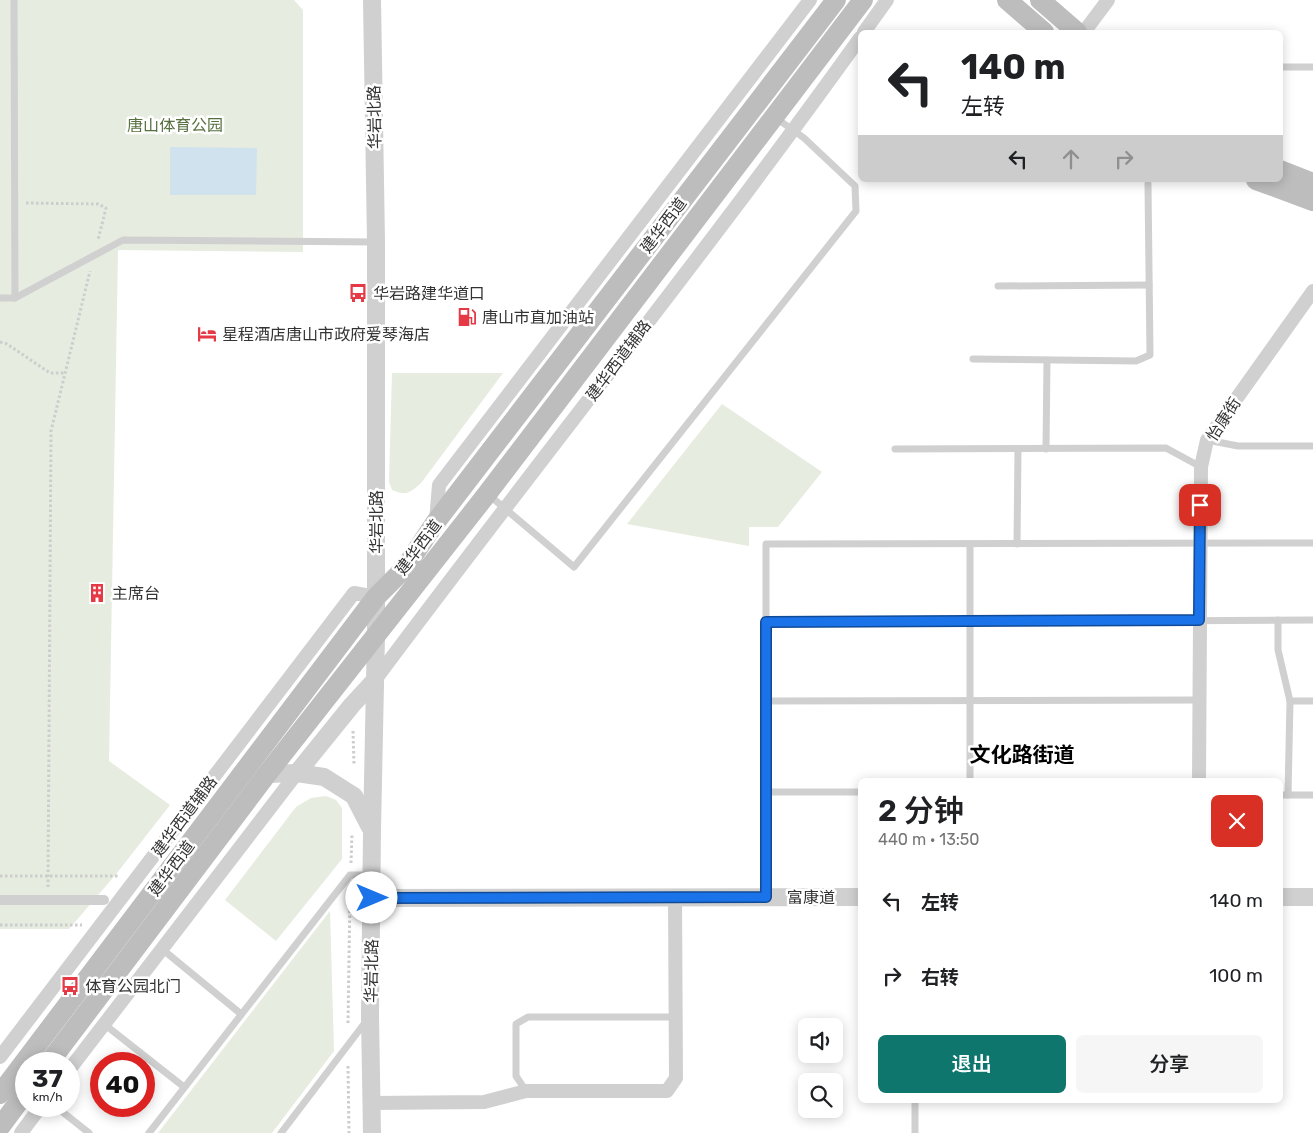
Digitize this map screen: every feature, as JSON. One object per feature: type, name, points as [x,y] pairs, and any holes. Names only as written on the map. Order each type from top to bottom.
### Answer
[{"type":"main road","name":"建华西道","points":[[0,1094],[376,597],[405,568],[435,523],[836,0]]},
{"type":"main road","name":"建华西道","points":[[57,1052],[267,774],[487,494],[864,0]]},
{"type":"main road","points":[[1008,0],[1042,30]]},
{"type":"main road","points":[[1040,0],[1075,30]]},
{"type":"main road","points":[[1283,171],[1313,183]]},
{"type":"main road","points":[[1261,182],[1313,201]]},
{"type":"main road","points":[[0,1127],[15,1107]]},
{"type":"street","name":"华岩北路","points":[[372,0],[376,242],[376,635],[370,1016],[372,1133]]},
{"type":"street","points":[[435,523],[439,485],[810,0]]},
{"type":"street","points":[[865,30],[887,0]]},
{"type":"street","points":[[1086,30],[1108,0]]},
{"type":"street","name":"建华西道辅路","points":[[375,680],[794,130],[858,41]]},
{"type":"street","name":"怡康街","points":[[1199,778],[1201,467],[1207,440],[1313,291]]},
{"type":"street","name":"建华西道辅路","points":[[0,1057],[354,593],[376,597]]},
{"type":"street","points":[[80,1056],[297,772],[375,680]]},
{"type":"street","points":[[267,774],[297,772],[324,777],[354,796],[372,830]]},
{"type":"street","points":[[372,1103],[484,1102],[526,1091],[666,1091],[676,1078],[675,897]]},
{"type":"street","name":"富康道","points":[[372,898],[858,897]]},
{"type":"street","points":[[1283,897],[1313,897]]},
{"type":"street","points":[[0,900],[104,900]]},
{"type":"street","points":[[21,1133],[33,1117]]},
{"type":"lane","points":[[14,0],[15,298]]},
{"type":"lane","points":[[1283,67],[1313,67]]},
{"type":"lane","points":[[487,494],[574,566],[856,211],[855,186],[804,138],[774,117]]},
{"type":"lane","points":[[973,359],[1136,361],[1150,355],[1148,184]]},
{"type":"lane","points":[[0,298],[15,298],[123,240],[376,242]]},
{"type":"lane","points":[[998,286],[1149,285]]},
{"type":"lane","points":[[1046,449],[1048,360]]},
{"type":"lane","points":[[1207,440],[1238,446],[1313,446]]},
{"type":"lane","points":[[895,449],[1166,448],[1201,467]]},
{"type":"lane","points":[[1017,544],[1018,449]]},
{"type":"lane","points":[[766,897],[766,544],[1313,543]]},
{"type":"lane","points":[[970,544],[970,778]]},
{"type":"lane","points":[[1278,620],[1278,650],[1290,701],[1288,795]]},
{"type":"lane","points":[[766,622],[1313,620]]},
{"type":"lane","points":[[766,701],[1199,700]]},
{"type":"lane","points":[[1290,701],[1313,701]]},
{"type":"lane","points":[[766,792],[858,792]]},
{"type":"lane","points":[[1283,795],[1313,795]]},
{"type":"lane","points":[[149,1133],[350,875],[372,875]]},
{"type":"lane","points":[[162,949],[240,1014]]},
{"type":"lane","points":[[280,1133],[370,1016]]},
{"type":"lane","points":[[526,1091],[516,1076],[516,1024],[528,1017],[676,1017]]},
{"type":"lane","points":[[104,1024],[184,1087]]},
{"type":"lane","points":[[915,1103],[915,1133]]},
{"type":"lane","points":[[69,1117],[90,1133]]},
{"type":"path","points":[[26,213],[26,203],[98,204],[106,208],[51,431],[48,900]]},
{"type":"path","points":[[0,342],[7,344],[50,373],[65,373]]},
{"type":"path","points":[[349,1133],[348,1044],[350,875],[354,796],[353,730]]},
{"type":"path","points":[[0,876],[123,876]]},
{"type":"path","points":[[0,925],[86,925]]},
{"type":"green space","name":"唐山体育公园","points":[[0,0],[294,0],[303,10],[303,252],[118,250],[109,761],[170,805],[117,873],[69,929],[0,929]]},
{"type":"green space","points":[[392,373],[503,373],[421,483],[411,491],[404,493],[392,490],[389,482]]},
{"type":"green space","points":[[722,404],[822,472],[778,527],[749,527],[749,546],[627,524]]},
{"type":"green space","points":[[326,796],[336,800],[342,808],[342,859],[276,941],[225,900],[296,807],[311,798]]},
{"type":"green space","points":[[330,911],[334,1051],[272,1133],[158,1133]]},
{"type":"water","points":[[170,147],[257,148],[256,195],[170,195]]},
{"type":"place","name":"华岩路建华道口","points":[[358,293]]},
{"type":"place","name":"唐山市直加油站","points":[[467,317]]},
{"type":"place","name":"星程酒店唐山市政府爱琴海店","points":[[207,334]]},
{"type":"place","name":"主席台","points":[[97,593]]},
{"type":"place","name":"体育公园北门","points":[[70,986]]},
{"type":"district","name":"文化路街道","points":[[1022,755]]},
{"type":"route","points":[[372,898],[766,897],[766,622],[1199,620],[1200,505]]}]
